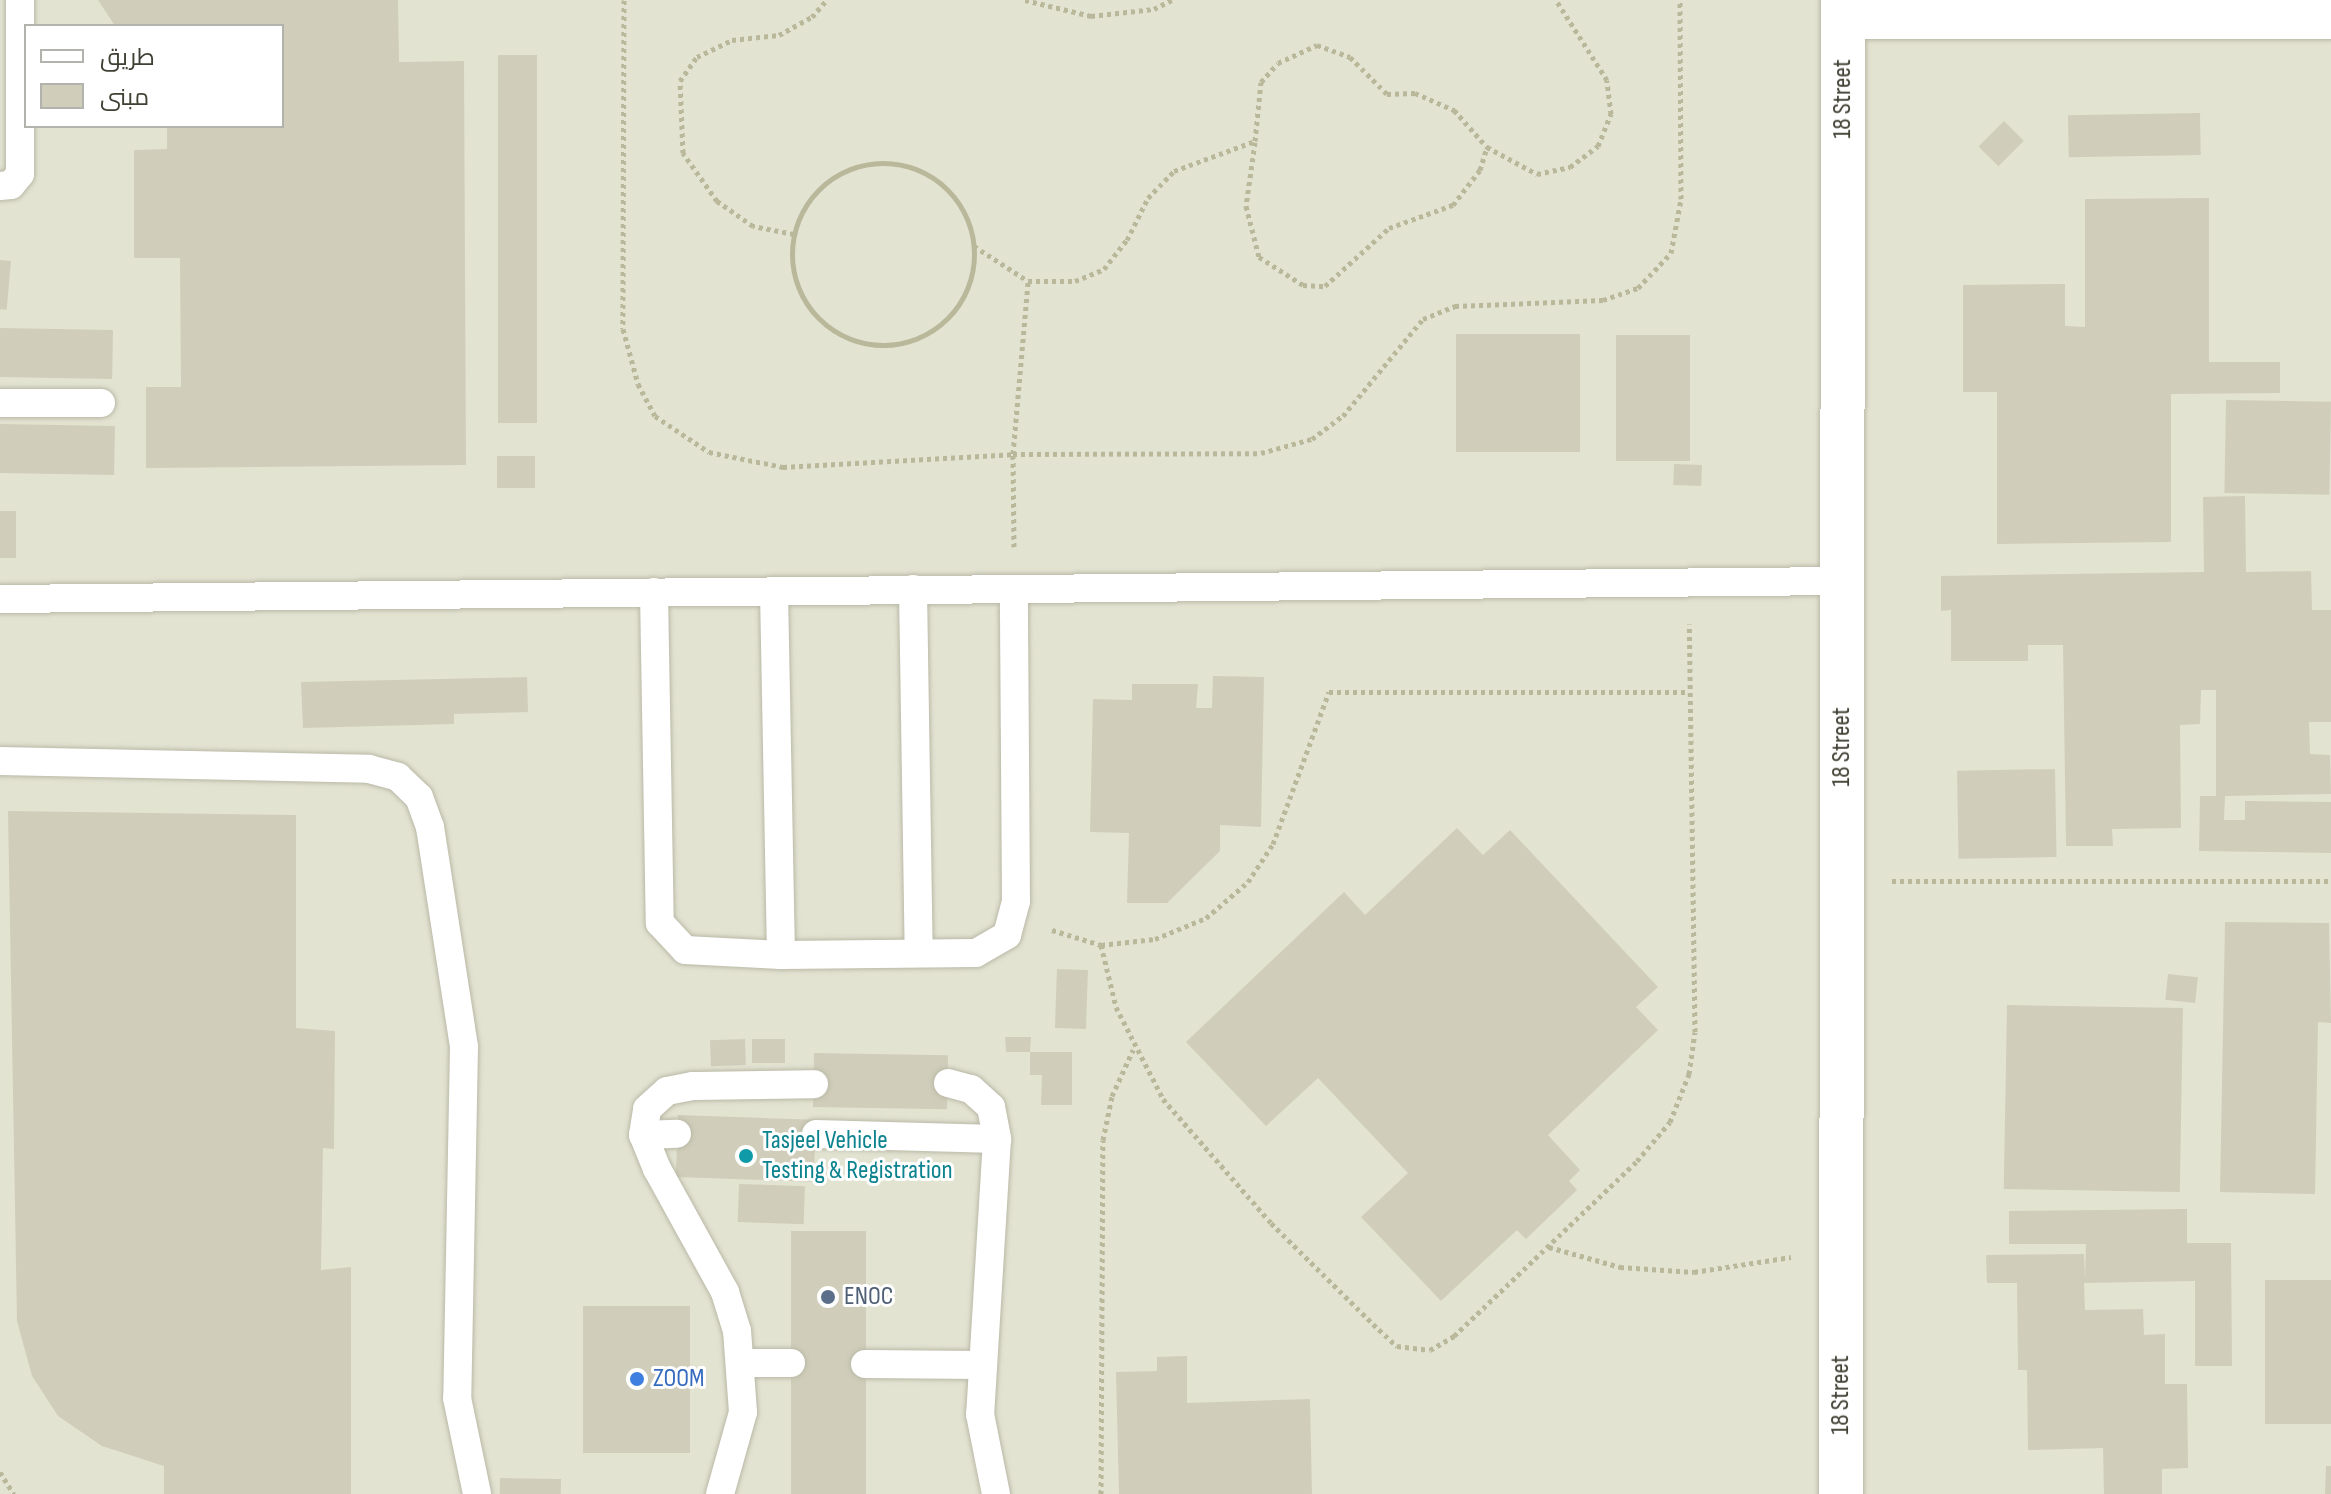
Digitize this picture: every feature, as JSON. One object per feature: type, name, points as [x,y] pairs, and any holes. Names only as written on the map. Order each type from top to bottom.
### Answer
[{"type":"street","points":[[1844,9],[2331,17]]},
{"type":"street","name":"18 Street","points":[[1841,1494],[1844,9]]},
{"type":"lane","points":[[0,186],[11,185],[20,174],[20,0]]},
{"type":"lane","points":[[0,403],[101,403]]},
{"type":"lane","points":[[0,599],[1842,581]]},
{"type":"lane","points":[[913,589],[919,953]]},
{"type":"lane","points":[[654,592],[660,923],[670,938],[694,952],[781,955],[976,953],[993,947],[1015,919],[1014,589]]},
{"type":"lane","points":[[774,591],[781,955]]},
{"type":"lane","points":[[0,761],[369,769],[398,777],[419,797],[430,827],[464,1047],[457,1398],[477,1494]]},
{"type":"lane","points":[[948,1083],[971,1089],[991,1107],[997,1139],[980,1414],[996,1494]]},
{"type":"lane","points":[[720,1494],[743,1412],[743,1363],[725,1292],[675,1204],[643,1135],[647,1109],[667,1091],[693,1086],[814,1084]]},
{"type":"lane","points":[[643,1135],[677,1134]]},
{"type":"lane","points":[[816,1134],[997,1139]]},
{"type":"lane","points":[[743,1363],[791,1363]]},
{"type":"lane","points":[[865,1364],[982,1365]]},
{"type":"path","points":[[624,0],[623,329],[638,384],[655,416],[709,452],[783,467],[1013,454],[1261,453],[1312,439],[1343,416],[1423,319],[1455,306],[1603,300],[1638,288],[1671,253],[1681,199],[1680,0]]},
{"type":"path","points":[[794,234],[753,226],[717,201],[683,153],[680,81],[697,57],[732,40],[779,35],[812,17],[827,0]]},
{"type":"path","points":[[1025,0],[1091,16],[1154,9],[1172,0]]},
{"type":"path","points":[[1487,147],[1480,170],[1453,205],[1389,228],[1325,286],[1303,285],[1259,257],[1246,206],[1261,82],[1278,63],[1317,45],[1350,57],[1387,94],[1415,93],[1454,110],[1487,147],[1537,174],[1570,167],[1598,146],[1611,114],[1607,80],[1556,0]]},
{"type":"path","points":[[974,246],[1028,281],[1075,281],[1104,269],[1127,240],[1148,198],[1174,171],[1255,141]]},
{"type":"path","points":[[890,164],[931,176],[952,194],[968,218],[974,246],[972,274],[962,300],[944,323],[919,338],[892,345],[863,343],[814,315],[799,290],[792,263],[794,234],[805,207],[824,185],[848,170],[890,164]]},
{"type":"path","points":[[1014,589],[1013,454],[1028,281]]},
{"type":"path","points":[[1101,945],[1116,1007],[1134,1050],[1163,1099],[1271,1223],[1397,1346],[1430,1350],[1454,1336],[1637,1161],[1670,1122],[1689,1074],[1695,1032],[1689,583]]},
{"type":"path","points":[[1015,919],[1101,945],[1155,939],[1206,918],[1248,882],[1273,844],[1329,692],[1689,692]]},
{"type":"path","points":[[1842,881],[2331,881]]},
{"type":"path","points":[[1101,1494],[1103,1140],[1112,1096],[1134,1050]]},
{"type":"path","points":[[1548,1247],[1620,1267],[1694,1272],[1768,1264],[1841,1242]]},
{"type":"path","points":[[0,1472],[14,1494]]},
{"type":"shaded area","points":[[0,0],[2331,0],[2331,1494],[0,1494]]},
{"type":"building","points":[[98,0],[398,0],[399,62],[464,61],[466,465],[146,468],[146,387],[181,387],[180,258],[134,258],[134,150],[167,149],[167,128],[284,128],[284,24],[114,24]]},
{"type":"building","points":[[498,55],[537,55],[537,423],[498,423]]},
{"type":"building","points":[[2200,113],[2201,155],[2069,157],[2068,115]]},
{"type":"building","points":[[2004,121],[2024,141],[1998,166],[1979,146]]},
{"type":"building","points":[[2209,198],[2209,362],[2280,362],[2280,393],[2171,394],[2171,542],[1997,544],[1997,392],[1963,392],[1963,285],[2065,284],[2065,326],[2085,327],[2085,199]]},
{"type":"building","points":[[0,260],[11,261],[7,310],[0,309]]},
{"type":"building","points":[[0,328],[113,330],[112,379],[0,377]]},
{"type":"building","points":[[1456,334],[1580,334],[1580,452],[1456,452]]},
{"type":"building","points":[[1616,335],[1690,335],[1690,461],[1616,461]]},
{"type":"building","points":[[2226,400],[2331,402],[2329,495],[2224,493]]},
{"type":"building","points":[[0,424],[115,426],[114,475],[0,473]]},
{"type":"building","points":[[497,456],[535,456],[535,488],[497,488]]},
{"type":"building","points":[[1674,464],[1702,465],[1701,486],[1673,485]]},
{"type":"building","points":[[2245,496],[2246,572],[2311,571],[2312,610],[2331,610],[2331,722],[2309,722],[2310,754],[2330,755],[2331,794],[2225,796],[2224,820],[2245,820],[2245,801],[2331,802],[2331,853],[2199,851],[2200,796],[2216,796],[2216,690],[2201,690],[2200,724],[2180,725],[2181,828],[2112,829],[2113,846],[2066,846],[2063,645],[2028,645],[2028,661],[1951,661],[1951,610],[1941,611],[1941,576],[2204,572],[2203,497]]},
{"type":"building","points":[[0,511],[16,511],[16,558],[0,558]]},
{"type":"building","points":[[1213,676],[1264,677],[1261,827],[1220,825],[1220,851],[1167,903],[1127,903],[1129,833],[1090,832],[1093,699],[1132,700],[1132,684],[1198,684],[1196,708],[1212,708]]},
{"type":"building","points":[[527,677],[528,712],[454,714],[454,724],[303,728],[301,682]]},
{"type":"building","points":[[2055,769],[2057,857],[1959,859],[1957,771]]},
{"type":"building","points":[[8,811],[296,815],[296,1028],[335,1031],[334,1149],[323,1148],[321,1270],[351,1267],[351,1494],[164,1494],[164,1466],[102,1446],[58,1416],[32,1376],[17,1321]]},
{"type":"building","points":[[1457,828],[1483,855],[1510,830],[1658,987],[1636,1007],[1658,1030],[1548,1135],[1580,1170],[1569,1181],[1577,1190],[1526,1239],[1517,1230],[1441,1301],[1361,1217],[1408,1173],[1318,1078],[1266,1126],[1186,1042],[1344,892],[1365,915]]},
{"type":"building","points":[[2225,922],[2329,923],[2331,1023],[2318,1022],[2315,1194],[2220,1192]]},
{"type":"building","points":[[1057,969],[1088,970],[1086,1029],[1055,1028]]},
{"type":"building","points":[[2168,974],[2198,977],[2195,1003],[2165,1000]]},
{"type":"building","points":[[2007,1005],[2183,1008],[2180,1192],[2004,1189]]},
{"type":"building","points":[[1005,1037],[1031,1037],[1030,1052],[1006,1052]]},
{"type":"building","points":[[745,1039],[746,1065],[711,1066],[710,1040]]},
{"type":"building","points":[[752,1039],[785,1039],[785,1063],[752,1063]]},
{"type":"building","points":[[1030,1052],[1072,1052],[1072,1105],[1041,1105],[1042,1075],[1030,1075]]},
{"type":"building","points":[[814,1053],[948,1055],[947,1109],[813,1107]]},
{"type":"building","name":"Tasjeel Vehicle Testing & Registration","points":[[678,1115],[816,1120],[814,1182],[676,1177]]},
{"type":"building","points":[[739,1184],[805,1186],[804,1224],[738,1222]]},
{"type":"building","points":[[2187,1209],[2187,1243],[2231,1243],[2232,1366],[2195,1366],[2195,1281],[2084,1283],[2085,1310],[2143,1309],[2144,1335],[2165,1334],[2165,1384],[2187,1384],[2188,1468],[2162,1469],[2162,1494],[2104,1494],[2103,1448],[2028,1450],[2027,1370],[2018,1370],[2017,1283],[1987,1283],[1986,1255],[2084,1254],[2085,1279],[2086,1244],[2009,1244],[2009,1211]]},
{"type":"building","name":"ENOC","points":[[791,1231],[866,1231],[866,1494],[791,1494]]},
{"type":"building","points":[[2265,1280],[2331,1280],[2331,1424],[2265,1424]]},
{"type":"building","name":"ZOOM","points":[[583,1306],[690,1306],[690,1453],[583,1453]]},
{"type":"building","points":[[1187,1356],[1187,1403],[1310,1399],[1312,1494],[1119,1494],[1116,1372],[1157,1371],[1157,1357]]},
{"type":"building","points":[[2326,1466],[2331,1466],[2331,1494],[2325,1494]]},
{"type":"building","points":[[500,1478],[561,1479],[561,1494],[500,1494]]},
{"type":"place","name":"Tasjeel Vehicle Testing & Registration","points":[[746,1156]]},
{"type":"place","name":"ENOC","points":[[828,1297]]},
{"type":"place","name":"ZOOM","points":[[637,1379]]}]
